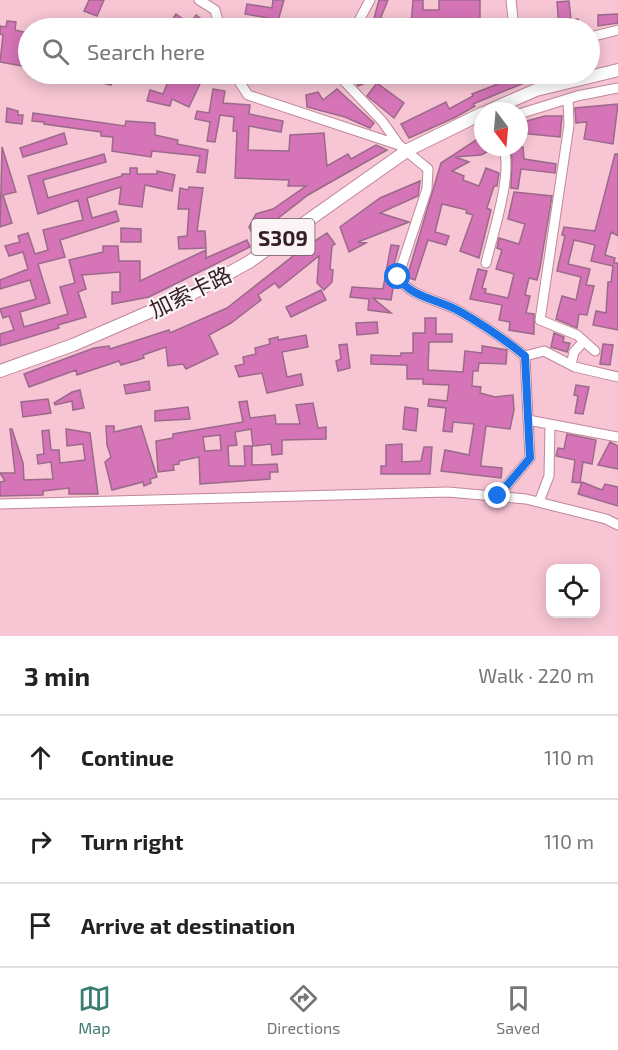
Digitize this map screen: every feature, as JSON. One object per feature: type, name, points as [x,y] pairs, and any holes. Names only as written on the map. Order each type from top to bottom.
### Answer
[{"type":"main road","points":[[600,74],[618,70]]},
{"type":"main road","points":[[509,102],[536,90],[561,84]]},
{"type":"main road","name":"加索卡路","points":[[0,371],[74,345],[193,293],[249,262],[404,147],[474,117]]},
{"type":"street","points":[[199,0],[215,10],[217,18]]},
{"type":"street","points":[[361,18],[370,0]]},
{"type":"street","points":[[511,0],[512,18]]},
{"type":"street","points":[[600,34],[618,30]]},
{"type":"street","points":[[241,84],[248,95],[404,147]]},
{"type":"street","points":[[347,84],[404,147],[428,169],[427,189],[398,277],[404,287],[455,309],[495,332],[525,356],[530,458],[498,496]]},
{"type":"street","points":[[528,111],[568,99],[618,88]]},
{"type":"street","points":[[568,99],[569,125],[540,320],[577,335],[595,351]]},
{"type":"street","points":[[486,263],[504,182],[507,156]]},
{"type":"street","points":[[572,365],[574,352],[584,341]]},
{"type":"street","points":[[525,356],[544,351],[572,365],[618,377]]},
{"type":"street","points":[[528,420],[618,437]]},
{"type":"street","points":[[539,502],[549,476],[550,425]]},
{"type":"street","points":[[0,504],[448,492],[539,502],[606,519],[618,525]]},
{"type":"building","points":[[89,0],[104,0],[97,16],[84,11]]},
{"type":"building","points":[[273,0],[284,0],[279,18],[245,14],[247,4],[272,8]]},
{"type":"building","points":[[379,0],[388,0],[381,18],[374,18]]},
{"type":"building","points":[[413,0],[423,0],[423,10],[439,10],[439,0],[480,0],[480,18],[412,18]]},
{"type":"building","points":[[569,1],[571,18],[558,18],[557,2]]},
{"type":"building","points":[[618,14],[618,23],[600,26],[598,15]]},
{"type":"building","points":[[7,21],[16,22],[18,65],[0,62],[3,35],[0,34],[0,26],[6,27]]},
{"type":"building","points":[[167,84],[200,84],[189,107],[172,99],[170,106],[147,101],[150,90],[163,94]]},
{"type":"building","points":[[378,84],[404,103],[394,118],[367,96]]},
{"type":"building","points":[[498,84],[522,84],[474,102],[474,107],[456,117],[409,138],[401,124],[446,102],[449,109],[473,96],[472,94]]},
{"type":"building","points":[[213,89],[225,91],[223,103],[250,105],[249,114],[283,121],[281,132],[249,126],[248,150],[289,151],[290,135],[324,133],[327,166],[348,154],[351,159],[376,145],[387,150],[308,195],[254,237],[249,227],[256,214],[273,209],[306,186],[288,186],[289,180],[235,178],[237,131],[233,131],[234,117],[220,115],[215,142],[207,141],[210,122],[195,119],[197,111],[209,113]]},
{"type":"building","points":[[337,89],[374,123],[370,128],[345,117],[307,107],[306,95],[318,92],[323,100]]},
{"type":"building","points":[[618,104],[613,144],[584,139],[587,122],[576,123],[575,108]]},
{"type":"building","points":[[7,108],[18,111],[18,115],[23,115],[22,124],[6,122]]},
{"type":"building","points":[[33,113],[125,126],[126,121],[155,123],[155,135],[178,140],[177,144],[208,150],[205,173],[197,172],[200,156],[152,151],[151,157],[112,151],[113,137],[101,136],[101,132],[32,121]]},
{"type":"building","points":[[545,116],[562,116],[560,137],[528,134],[528,121]]},
{"type":"building","points":[[64,133],[67,144],[23,157],[20,148]]},
{"type":"building","points":[[474,141],[474,156],[455,157],[469,162],[452,171],[464,176],[463,180],[479,186],[486,168],[499,173],[497,186],[494,186],[487,208],[491,210],[479,258],[460,251],[473,215],[466,213],[467,210],[442,204],[435,232],[449,236],[446,245],[428,240],[415,280],[407,277],[441,163]]},
{"type":"building","points":[[2,147],[16,192],[3,195],[12,223],[0,227]]},
{"type":"building","points":[[104,154],[106,162],[43,180],[48,198],[122,176],[122,174],[130,174],[130,168],[137,168],[137,174],[157,174],[157,171],[175,175],[172,191],[145,185],[142,207],[119,204],[121,187],[87,198],[92,218],[116,211],[119,221],[60,240],[65,257],[38,264],[50,303],[20,312],[24,327],[68,314],[60,287],[75,283],[69,260],[103,252],[103,246],[118,246],[119,261],[140,261],[140,281],[206,250],[206,258],[247,240],[250,247],[149,297],[112,304],[112,292],[120,292],[120,272],[82,275],[86,289],[78,292],[86,317],[0,346],[0,334],[14,330],[9,316],[3,318],[0,309],[36,299],[30,280],[0,289],[0,280],[28,269],[23,252],[9,256],[5,246],[20,242],[18,236],[28,233],[35,254],[48,250],[43,230],[83,220],[78,200],[38,214],[28,176]]},
{"type":"building","points":[[615,154],[618,154],[618,236],[611,232],[605,255],[615,258],[614,263],[618,263],[618,330],[593,325],[596,311],[606,313],[608,282],[611,282],[613,266],[591,261],[595,245],[574,240],[568,264],[590,269],[586,285],[594,286],[587,315],[579,314],[577,328],[556,319],[562,296],[576,300],[581,277],[557,271],[565,236],[562,235],[564,227],[595,231]]},
{"type":"building","points":[[512,156],[524,156],[524,159],[556,164],[555,173],[521,169],[518,189],[511,188]]},
{"type":"building","points":[[420,181],[418,196],[380,213],[409,222],[358,242],[366,243],[349,252],[340,227],[380,198]]},
{"type":"building","points":[[189,187],[203,188],[197,231],[205,231],[206,248],[179,249],[178,237],[187,236],[189,209],[178,209],[180,188],[188,190]]},
{"type":"building","points":[[514,192],[552,196],[537,280],[529,278],[525,295],[530,296],[526,313],[534,314],[534,334],[509,330],[510,322],[499,320],[502,305],[470,299],[478,269],[487,271],[482,288],[486,289],[485,293],[508,298],[514,274],[496,269],[502,250],[497,248],[499,238],[519,244],[525,224],[508,219]]},
{"type":"building","points":[[121,228],[141,229],[141,242],[121,242]]},
{"type":"building","points":[[327,233],[335,244],[332,246],[330,269],[333,270],[332,282],[324,290],[317,283],[319,256],[279,288],[275,283],[258,295],[261,300],[231,323],[209,335],[218,354],[186,369],[183,364],[168,366],[166,347],[143,355],[144,358],[121,365],[119,361],[77,375],[76,370],[29,387],[24,374],[94,348],[109,346],[110,349],[169,330],[170,333],[227,308],[302,249]]},
{"type":"building","points":[[391,245],[399,246],[391,275],[394,283],[391,300],[373,298],[391,313],[368,310],[369,299],[350,297],[352,287],[383,289]]},
{"type":"building","points":[[321,290],[326,300],[291,317],[286,307]]},
{"type":"building","points":[[425,318],[436,318],[436,334],[452,334],[452,342],[429,342],[428,370],[463,372],[465,351],[482,353],[482,346],[507,350],[506,364],[479,363],[478,371],[473,371],[472,386],[481,387],[480,393],[495,397],[513,395],[514,410],[510,429],[486,426],[481,466],[502,468],[501,478],[441,471],[445,450],[469,455],[474,424],[453,422],[452,432],[443,431],[446,408],[428,406],[429,399],[447,401],[449,385],[423,384],[423,379],[407,379],[407,365],[371,364],[371,355],[401,356],[401,353],[413,353],[413,333],[425,333]]},
{"type":"building","points":[[377,322],[378,333],[357,335],[356,323]]},
{"type":"building","points":[[554,333],[564,337],[563,342],[570,343],[567,352],[551,347]]},
{"type":"building","points":[[306,335],[308,347],[282,352],[287,377],[301,374],[303,385],[267,393],[262,373],[239,377],[235,366],[244,364],[243,357],[256,354],[255,348],[270,344],[269,339],[278,337],[278,340]]},
{"type":"building","points":[[347,344],[350,368],[338,371],[336,361],[341,359],[339,345]]},
{"type":"building","points":[[603,344],[613,345],[610,365],[600,364]]},
{"type":"building","points":[[149,381],[150,390],[126,394],[124,385]]},
{"type":"building","points":[[576,385],[589,387],[583,414],[575,413],[578,396],[574,395]]},
{"type":"building","points":[[80,390],[84,408],[73,410],[72,401],[55,405],[54,403],[72,392]]},
{"type":"building","points":[[48,399],[51,413],[23,417],[21,402]]},
{"type":"building","points":[[247,401],[250,418],[275,415],[276,424],[300,424],[296,405],[313,403],[318,428],[326,427],[326,439],[282,440],[282,454],[272,455],[271,444],[253,446],[251,429],[235,432],[237,445],[228,446],[229,466],[245,466],[244,446],[252,446],[252,465],[277,464],[278,472],[270,472],[270,479],[200,484],[199,457],[179,461],[179,464],[173,465],[174,470],[158,472],[156,441],[173,438],[173,434],[243,422],[239,402]],"holes":[[[220,435],[221,450],[205,451],[203,437]]]},
{"type":"building","points":[[188,407],[190,419],[155,421],[155,411]]},
{"type":"building","points":[[405,407],[418,409],[416,431],[403,429]]},
{"type":"building","points":[[106,426],[114,426],[114,432],[141,426],[157,477],[150,479],[151,483],[144,486],[143,482],[112,490],[105,462],[111,457],[107,445]]},
{"type":"building","points":[[10,429],[12,429],[23,463],[24,480],[53,479],[51,462],[38,464],[37,455],[44,454],[42,431],[49,430],[51,450],[59,450],[60,463],[85,460],[83,444],[67,446],[66,429],[90,433],[98,494],[69,494],[69,488],[43,491],[43,495],[0,496],[0,482],[5,481],[0,473],[15,473]]},
{"type":"building","points":[[567,434],[596,440],[592,464],[583,462],[580,483],[572,482],[575,460],[556,456],[558,448],[564,449]]},
{"type":"building","points":[[610,442],[618,446],[618,469],[598,465]]},
{"type":"building","points":[[402,444],[402,462],[421,461],[424,447],[432,447],[430,474],[381,474],[381,466],[386,466],[386,445]]},
{"type":"building","points":[[582,482],[602,490],[605,484],[618,487],[618,506],[578,494]]},
{"type":"route","points":[[398,277],[404,287],[433,302],[455,309],[495,332],[525,356],[530,458],[498,496]]}]
